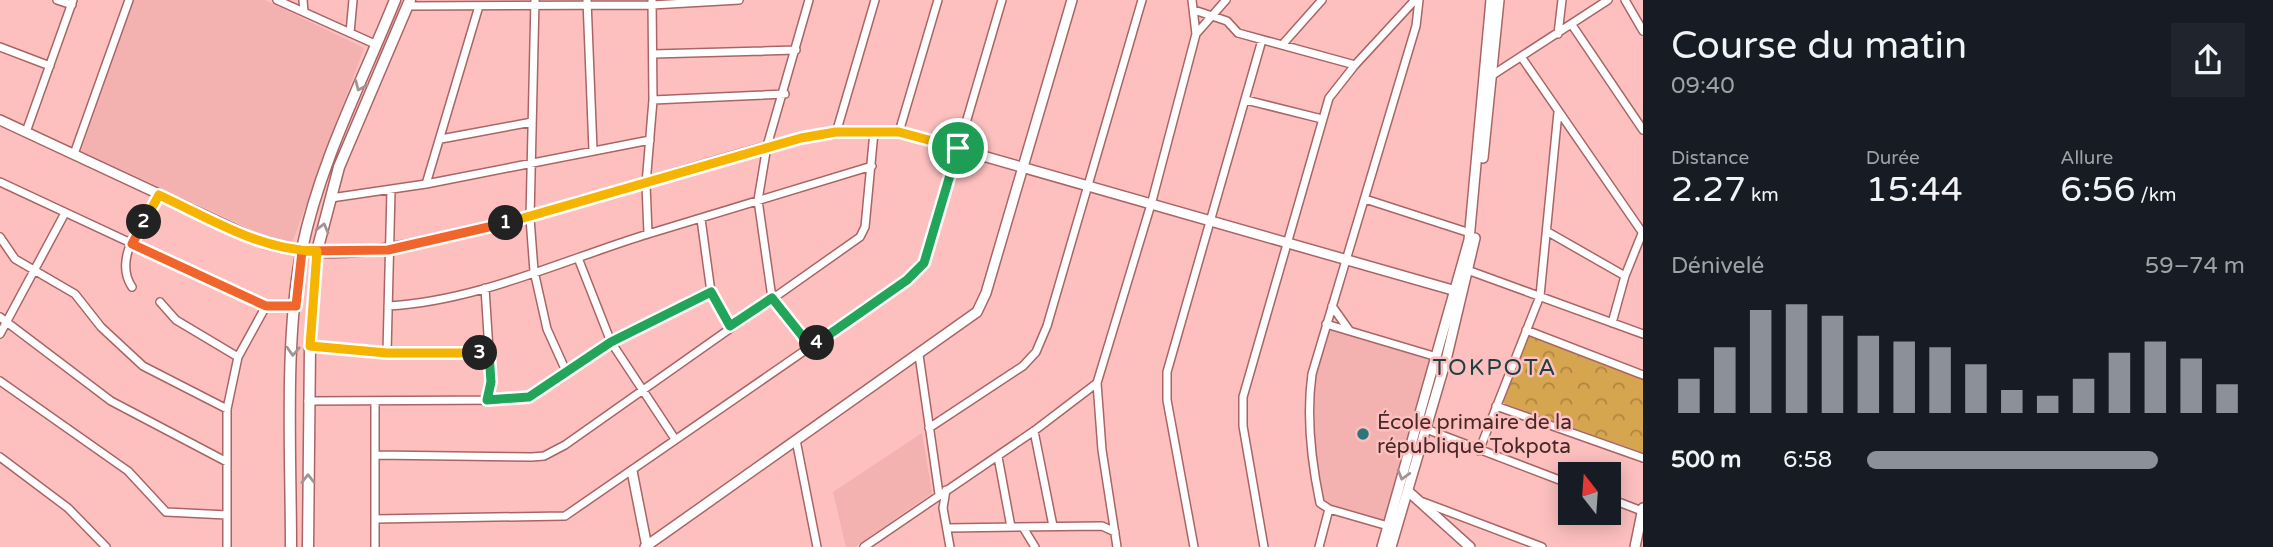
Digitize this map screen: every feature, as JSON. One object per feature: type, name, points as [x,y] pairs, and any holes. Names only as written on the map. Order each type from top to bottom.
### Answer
[{"type":"main road","points":[[291,547],[292,377],[302,251],[319,183],[395,0]]},
{"type":"main road","points":[[308,547],[308,401],[317,251],[339,167],[409,3]]},
{"type":"street","points":[[26,132],[73,3],[57,0]]},
{"type":"street","points":[[74,154],[129,0]]},
{"type":"street","points":[[277,0],[377,45]]},
{"type":"street","points":[[303,0],[304,12]]},
{"type":"street","points":[[351,33],[354,0]]},
{"type":"street","points":[[409,3],[479,6],[739,0]]},
{"type":"street","points":[[809,0],[785,94],[767,146],[758,200],[772,298],[811,347]]},
{"type":"street","points":[[836,132],[875,0]]},
{"type":"street","points":[[899,132],[938,0]]},
{"type":"street","points":[[375,519],[565,516],[907,280],[924,263],[1002,0]]},
{"type":"street","points":[[632,471],[647,547],[969,320],[982,302],[1025,167],[1072,0]]},
{"type":"street","points":[[929,428],[1014,373],[1036,352],[1047,326],[1142,0]]},
{"type":"street","points":[[1117,547],[1097,383],[1152,201],[1196,34],[1192,0]]},
{"type":"street","points":[[1196,34],[1226,0]]},
{"type":"street","points":[[1282,45],[1322,0]]},
{"type":"street","points":[[1264,547],[1243,426],[1243,397],[1332,92],[1354,65],[1417,0]]},
{"type":"street","points":[[1388,526],[1329,509],[1320,503],[1313,470],[1309,401],[1312,374],[1326,324],[1416,26],[1417,0]]},
{"type":"street","points":[[1382,547],[1456,291],[1470,233],[1491,0]]},
{"type":"street","points":[[1391,547],[1409,492],[1470,271],[1499,0]]},
{"type":"street","points":[[1558,34],[1562,0]]},
{"type":"street","points":[[1491,76],[1608,0]]},
{"type":"street","points":[[1625,0],[1643,31]]},
{"type":"street","points":[[535,3],[530,218],[534,271],[547,329],[566,371]]},
{"type":"street","points":[[587,3],[593,150]]},
{"type":"street","points":[[648,234],[646,184],[653,100],[652,3]]},
{"type":"street","points":[[426,184],[479,6]]},
{"type":"street","points":[[1194,10],[1230,23],[1238,33],[1354,65]]},
{"type":"street","points":[[1572,25],[1643,130]]},
{"type":"street","points":[[1194,547],[1167,400],[1167,372],[1213,220],[1262,40]]},
{"type":"street","points":[[0,47],[50,66]]},
{"type":"street","points":[[653,54],[796,50]]},
{"type":"street","points":[[1522,58],[1643,231],[1625,276],[1612,323]]},
{"type":"street","points":[[653,100],[785,94]]},
{"type":"street","points":[[1247,100],[1322,119]]},
{"type":"street","points":[[1479,451],[1540,296],[1558,112]]},
{"type":"street","points":[[0,120],[266,244],[302,251],[388,250],[530,218],[767,146],[836,132],[899,132],[1089,183],[1456,291]]},
{"type":"street","points":[[441,139],[533,122]]},
{"type":"street","points":[[375,456],[544,456],[565,445],[730,326],[860,237],[865,227],[874,132]]},
{"type":"street","points":[[331,198],[426,184],[650,140]]},
{"type":"street","points":[[388,306],[419,303],[485,288],[648,234],[872,166]]},
{"type":"street","points":[[0,182],[266,306],[296,306]]},
{"type":"street","points":[[387,353],[391,190]]},
{"type":"street","points":[[132,287],[124,260],[159,195]]},
{"type":"street","points":[[1365,199],[1470,233]]},
{"type":"street","points":[[0,334],[4,320],[35,272],[65,213]]},
{"type":"street","points":[[701,219],[711,292],[730,326]]},
{"type":"street","points":[[1548,232],[1625,276]]},
{"type":"street","points":[[0,237],[11,255],[75,295],[115,341],[143,366],[227,409]]},
{"type":"street","points":[[578,258],[611,342],[676,439]]},
{"type":"street","points":[[1470,271],[1643,334]]},
{"type":"street","points":[[485,288],[491,382],[487,400]]},
{"type":"street","points":[[308,401],[487,400],[529,397],[611,342],[711,292]]},
{"type":"street","points":[[160,302],[176,320],[238,357]]},
{"type":"street","points":[[227,547],[227,409],[238,357],[266,306]]},
{"type":"street","points":[[1332,306],[1350,331]]},
{"type":"street","points":[[4,320],[111,401],[227,462]]},
{"type":"street","points":[[1326,324],[1437,357]]},
{"type":"street","points":[[1526,330],[1643,375]]},
{"type":"street","points":[[310,346],[387,353],[489,353]]},
{"type":"street","points":[[919,355],[950,547]]},
{"type":"street","points":[[0,381],[128,471],[166,512],[227,515]]},
{"type":"street","points":[[864,547],[1034,432],[1097,383]]},
{"type":"street","points":[[375,547],[376,401]]},
{"type":"street","points":[[1496,406],[1643,458]]},
{"type":"street","points":[[1426,429],[1558,480]]},
{"type":"street","points":[[1034,432],[1053,526]]},
{"type":"street","points":[[796,440],[817,547]]},
{"type":"street","points":[[0,457],[68,508],[106,547]]},
{"type":"street","points":[[998,457],[1011,527]]},
{"type":"street","points":[[1409,492],[1470,547]]},
{"type":"street","points":[[932,500],[943,508]]},
{"type":"street","points":[[1419,501],[1542,547]]},
{"type":"street","points":[[1621,502],[1643,510],[1635,547]]},
{"type":"street","points":[[1319,547],[1329,509]]},
{"type":"street","points":[[1102,526],[1112,517]]},
{"type":"street","points":[[947,528],[1102,526],[1115,532]]},
{"type":"street","points":[[1034,545],[1038,527]]},
{"type":"street","points":[[1024,529],[1034,545]]},
{"type":"shaded area","points":[[134,0],[265,0],[364,48],[292,243],[265,236],[81,151]]},
{"type":"shaded area","name":"École primaire de la république Tokpota","points":[[1329,326],[1435,361],[1384,523],[1323,503],[1315,455],[1315,371]]},
{"type":"shaded area","points":[[922,433],[932,493],[855,547],[846,547],[833,492]]},
{"type":"green space","points":[[1529,336],[1643,379],[1643,453],[1503,403]]},
{"type":"place","name":"École primaire de la république Tokpota","points":[[1363,434]]},
{"type":"district","name":"TOKPOTA","points":[[1495,367]]},
{"type":"route","points":[[958,148],[899,132],[836,132],[767,146],[530,218],[388,250],[302,251],[296,306],[266,306],[132,244],[159,195],[266,244],[292,250],[302,251],[317,251],[310,346],[387,353],[489,353],[491,382],[487,400],[517,400],[529,397],[611,342],[711,292],[730,326],[772,298],[811,347],[907,280],[924,263],[958,148]]}]
